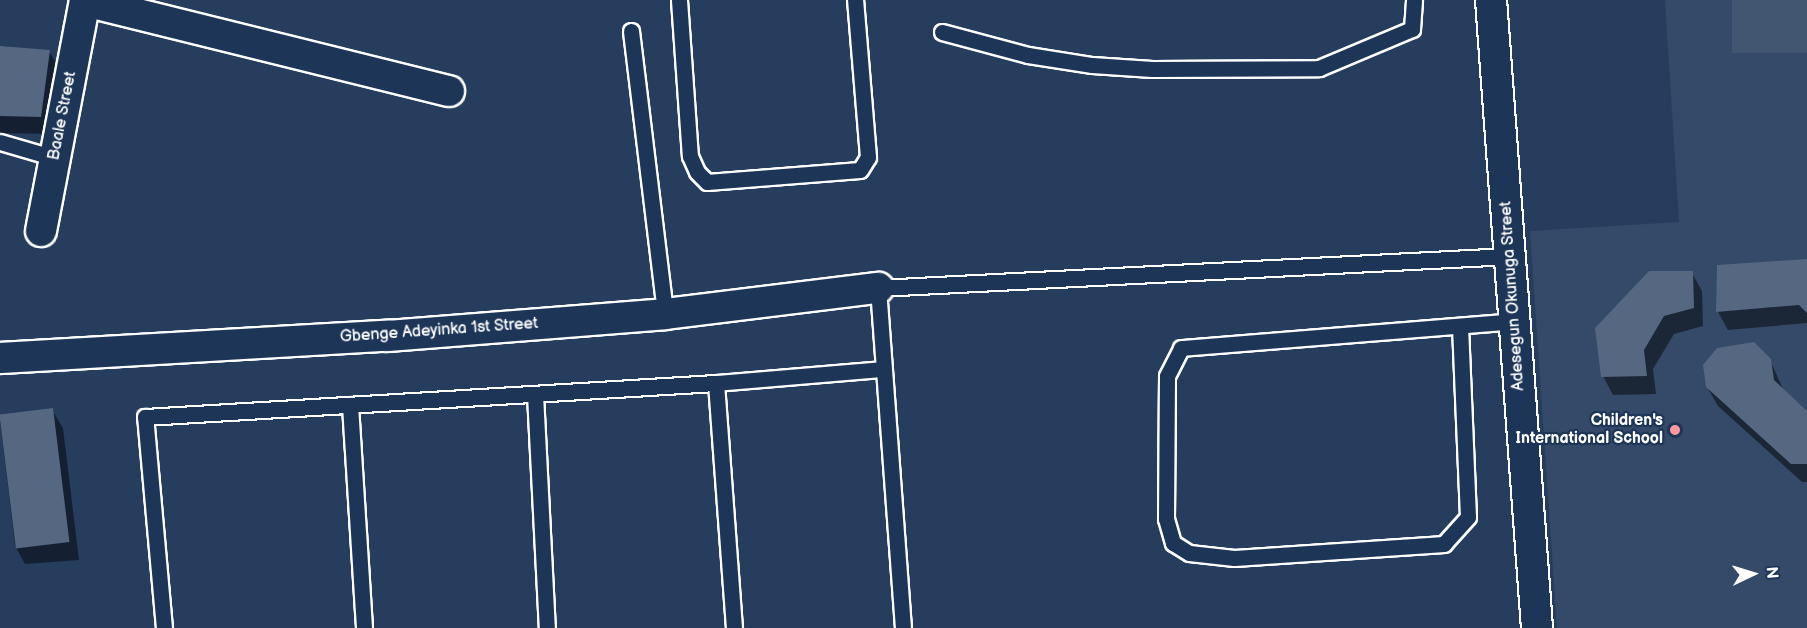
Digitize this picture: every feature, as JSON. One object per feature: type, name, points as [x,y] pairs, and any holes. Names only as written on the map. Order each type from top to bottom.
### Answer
[{"type":"street","points":[[85,0],[449,92]]},
{"type":"street","name":"Baale Street","points":[[41,231],[85,0]]},
{"type":"street","name":"Adesegun Okunuga Street","points":[[1491,0],[1537,628]]},
{"type":"street","name":"Gbenge Adeyinka 1st Street","points":[[0,358],[387,336],[665,314],[878,288]]},
{"type":"lane","points":[[679,0],[690,156],[697,172],[707,182],[860,170],[868,157],[855,0]]},
{"type":"lane","points":[[942,32],[1028,55],[1092,65],[1152,69],[1319,68],[1412,29],[1414,0]]},
{"type":"lane","points":[[631,31],[665,314]]},
{"type":"lane","points":[[0,142],[56,158]]},
{"type":"lane","points":[[903,628],[882,369],[878,288],[1510,256]]},
{"type":"lane","points":[[1460,326],[1468,517],[1444,544],[1234,558],[1189,553],[1173,543],[1166,519],[1167,376],[1181,348],[1515,321]]},
{"type":"lane","points":[[164,628],[145,417],[716,383],[882,369]]},
{"type":"lane","points":[[716,383],[734,628]]},
{"type":"lane","points":[[535,393],[547,628]]},
{"type":"lane","points":[[350,405],[364,628]]},
{"type":"shaded area","name":"Children's International School","points":[[1665,0],[1807,0],[1807,628],[1557,628],[1530,231],[1679,222]]},
{"type":"shaded area","points":[[1732,0],[1807,0],[1807,53],[1732,53]]},
{"type":"building","points":[[0,46],[50,50],[41,117],[0,116]]},
{"type":"building","points":[[1807,259],[1807,313],[1799,305],[1716,312],[1717,265]]},
{"type":"building","points":[[1649,271],[1693,271],[1694,308],[1664,316],[1644,350],[1647,376],[1601,377],[1595,328]]},
{"type":"building","points":[[1754,342],[1771,359],[1774,380],[1807,411],[1807,464],[1791,464],[1706,387],[1703,365],[1717,348]]},
{"type":"building","points":[[53,408],[69,542],[16,549],[0,415]]},
{"type":"place","name":"Children's International School","points":[[1675,430]]}]
